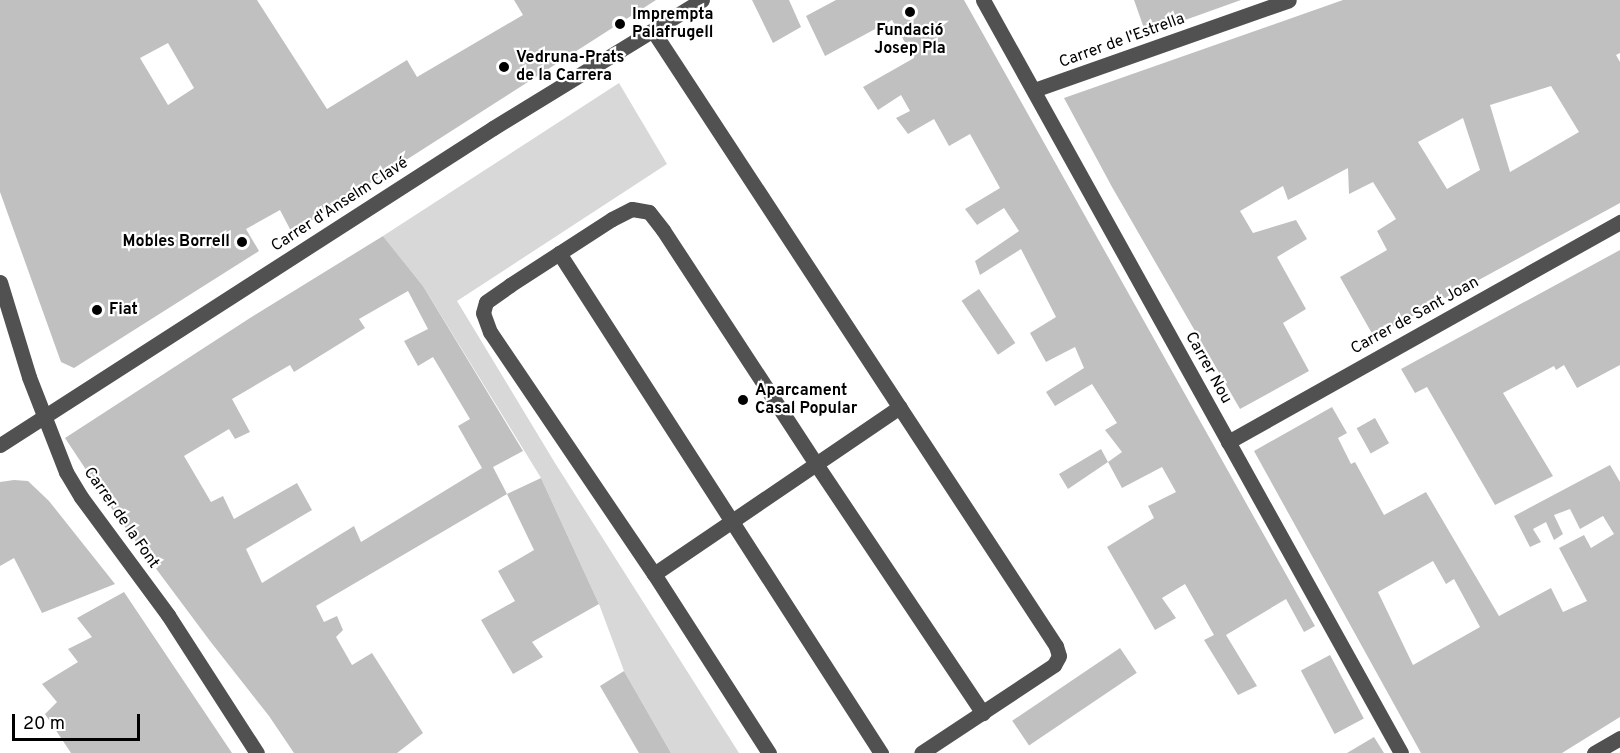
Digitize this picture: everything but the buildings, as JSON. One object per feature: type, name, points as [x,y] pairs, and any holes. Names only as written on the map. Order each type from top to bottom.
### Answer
[{"type":"street","name":"Carrer d'Anselm Clavé","points":[[0,445],[43,415],[493,128],[702,0]]},
{"type":"street","name":"Carrer Nou","points":[[983,0],[1401,753]]},
{"type":"street","name":"Carrer de l'Estrella","points":[[1034,90],[1289,0]]},
{"type":"street","points":[[653,31],[1056,646],[1059,656],[1054,665],[921,753]]},
{"type":"street","points":[[770,753],[654,574],[490,332],[483,313],[486,302],[632,209],[649,212],[983,713]]},
{"type":"street","name":"Carrer de Sant Joan","points":[[1228,442],[1620,222]]},
{"type":"street","points":[[559,254],[881,753]]},
{"type":"street","name":"Carrer de la Font","points":[[0,282],[29,377],[66,472],[81,497],[168,615],[257,753]]},
{"type":"street","points":[[654,574],[900,407]]},
{"type":"street","points":[[1594,753],[1620,739]]},
{"type":"shaded area","points":[[619,83],[667,164],[457,301],[555,463],[739,753],[671,753],[624,671],[599,604],[541,478],[423,286],[383,236]]},
{"type":"place","name":"Fundació Josep Pla","points":[[910,12]]},
{"type":"place","name":"Imprempta Palafrugell","points":[[620,24]]},
{"type":"place","name":"Vedruna-Prats de la Carrera","points":[[504,67]]},
{"type":"place","name":"Mobles Borrell","points":[[242,242]]},
{"type":"place","name":"Fiat","points":[[97,310]]},
{"type":"place","name":"Aparcament Casal Popular","points":[[743,400]]}]
